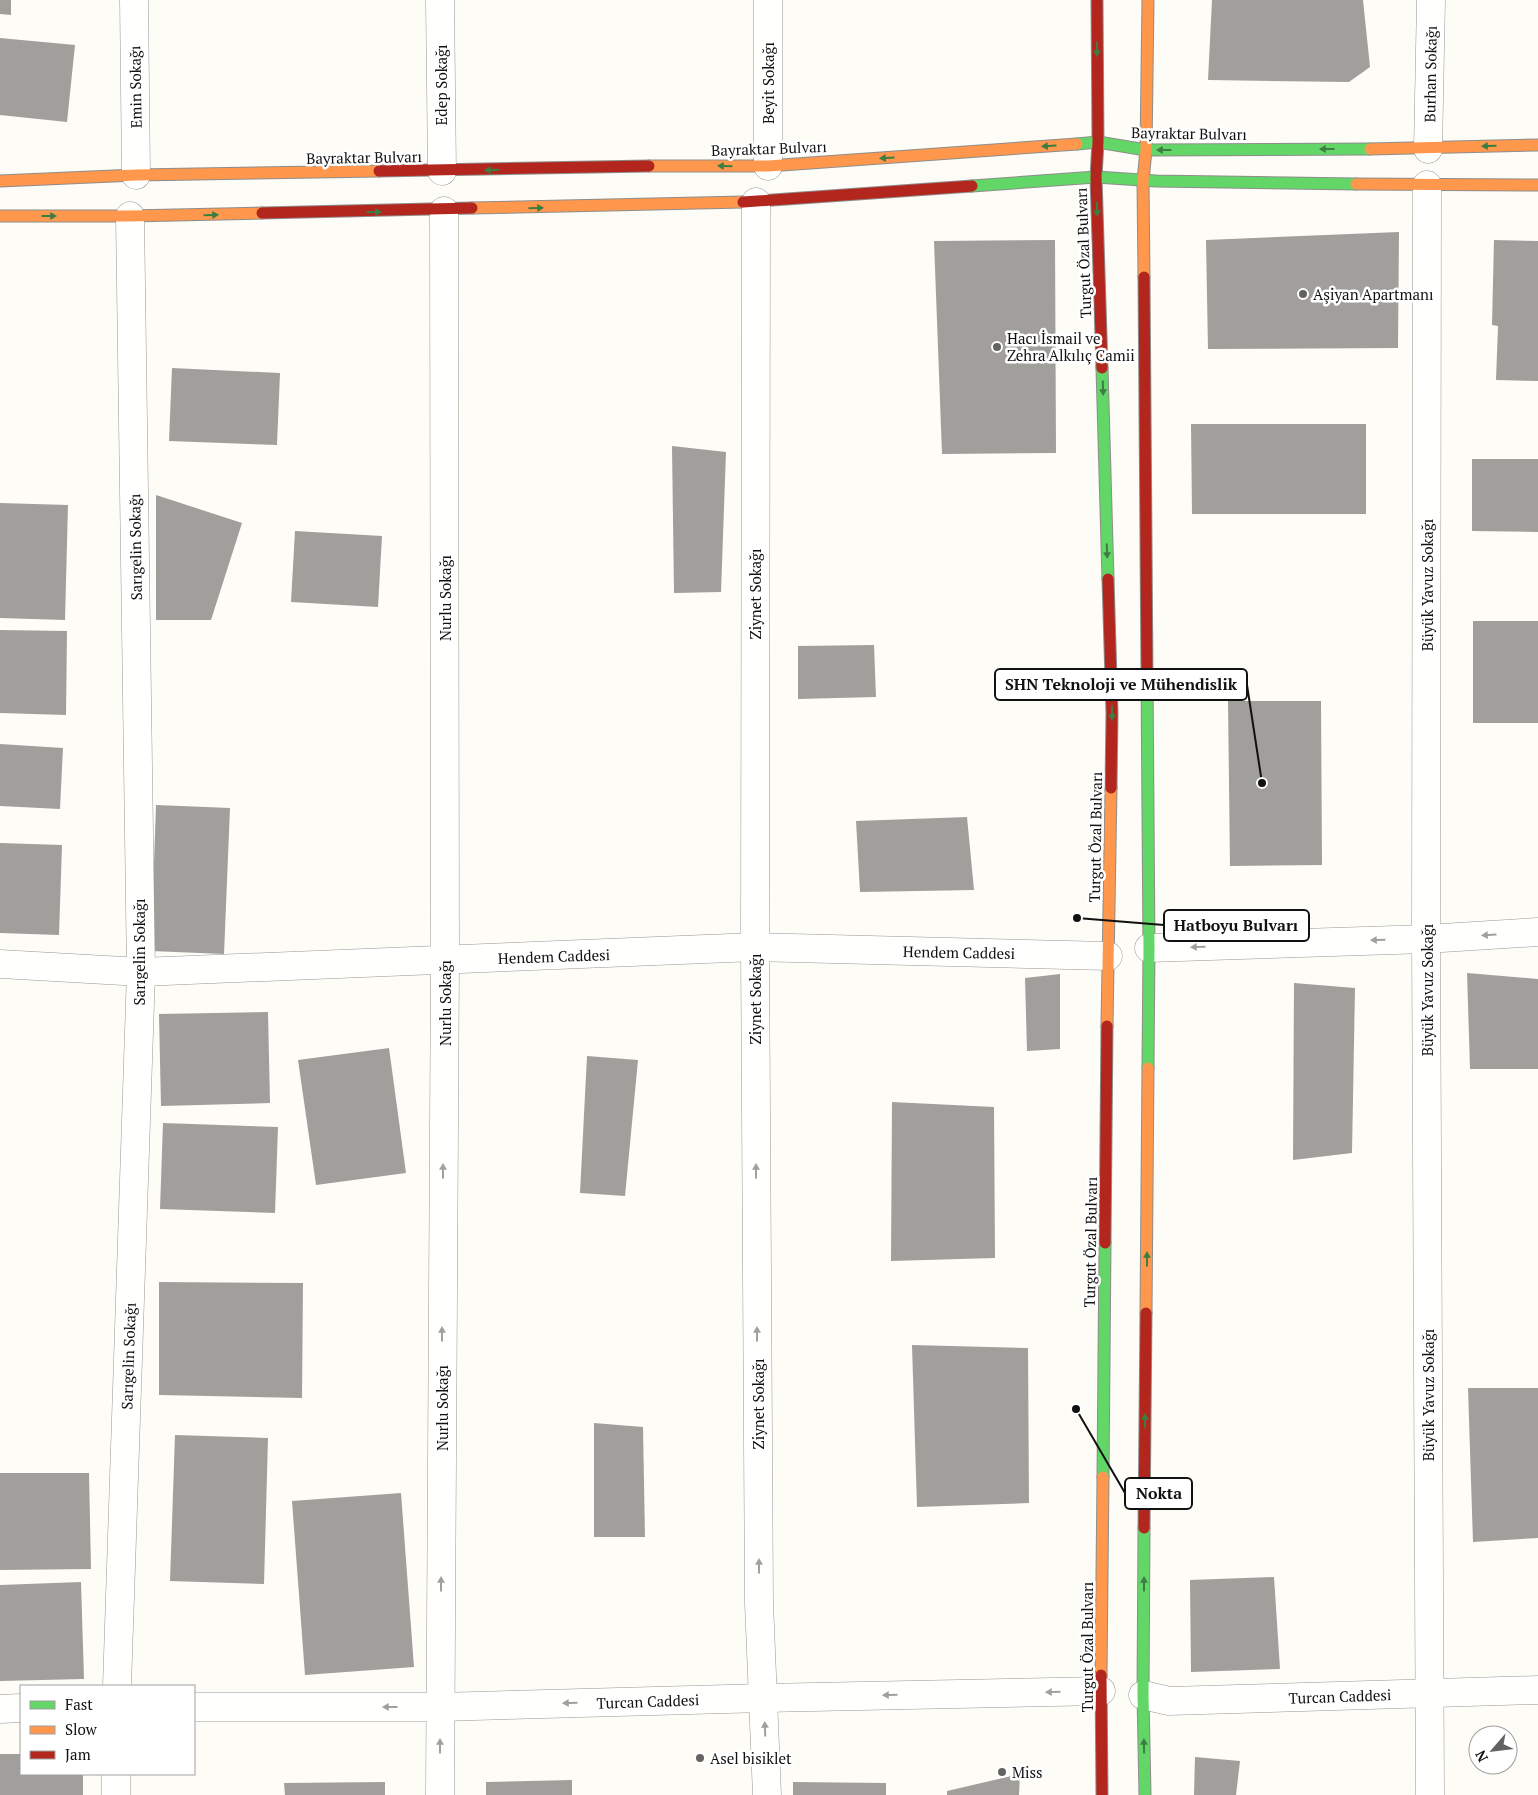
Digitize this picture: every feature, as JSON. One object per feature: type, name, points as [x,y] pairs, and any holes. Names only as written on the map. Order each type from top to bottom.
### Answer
[{"type":"main road","name":"Turgut Özal Bulvarı","points":[[1097,0],[1098,142],[1096,177],[1112,713],[1101,1691],[1102,1795]]},
{"type":"main road","points":[[1145,1795],[1143,1695],[1149,948],[1143,180],[1146,150],[1148,0]]},
{"type":"main road","name":"Bayraktar Bulvarı","points":[[0,181],[136,175],[768,166],[1098,142],[1146,150],[1428,148],[1538,145]]},
{"type":"main road","points":[[0,216],[130,216],[756,202],[1096,177],[1143,180],[1538,185]]},
{"type":"street","name":"Emin Sokağı","points":[[134,0],[136,175]]},
{"type":"street","name":"Edep Sokağı","points":[[440,0],[442,171]]},
{"type":"street","name":"Beyit Sokağı","points":[[768,0],[768,166]]},
{"type":"street","name":"Burhan Sokağı","points":[[1428,148],[1431,0]]},
{"type":"street","name":"Büyük Yavuz Sokağı","points":[[1427,185],[1426,939],[1428,1694],[1430,1795]]},
{"type":"street","name":"Ziynet Sokağı","points":[[756,202],[755,947],[759,1603],[767,1795]]},
{"type":"street","name":"Nurlu Sokağı","points":[[440,1795],[445,960],[444,210]]},
{"type":"street","name":"Sarıgelin Sokağı","points":[[117,1685],[140,972],[130,216]]},
{"type":"street","points":[[1149,948],[1426,939],[1538,932]]},
{"type":"street","name":"Hendem Caddesi","points":[[0,964],[140,972],[755,947],[1108,956]]},
{"type":"street","name":"Turcan Caddesi","points":[[1143,1695],[1169,1701],[1538,1690]]},
{"type":"street","name":"Turcan Caddesi","points":[[195,1707],[440,1707],[1101,1691]]},
{"type":"street","points":[[0,1709],[20,1708]]},
{"type":"street","points":[[116,1775],[116,1795]]},
{"type":"building","points":[[0,0],[11,0],[11,15],[0,14]]},
{"type":"building","points":[[1212,0],[1363,0],[1370,67],[1349,82],[1208,80]]},
{"type":"building","points":[[0,38],[75,45],[67,122],[0,115]]},
{"type":"building","name":"Aşiyan Apartmanı","points":[[1399,232],[1398,348],[1208,349],[1206,240]]},
{"type":"building","name":"Hacı İsmail ve Zehra Alkılıç Camii","points":[[1055,240],[1056,453],[942,454],[934,241]]},
{"type":"building","points":[[1494,240],[1538,241],[1538,381],[1496,380],[1498,326],[1492,325]]},
{"type":"building","points":[[172,368],[280,373],[277,445],[169,441]]},
{"type":"building","points":[[1191,424],[1366,424],[1366,514],[1192,514]]},
{"type":"building","points":[[672,446],[726,452],[721,592],[674,593]]},
{"type":"building","points":[[1472,459],[1538,459],[1538,532],[1472,531]]},
{"type":"building","points":[[156,495],[242,523],[211,620],[156,620]]},
{"type":"building","points":[[0,503],[68,505],[65,620],[0,618]]},
{"type":"building","points":[[295,531],[382,536],[378,607],[291,602]]},
{"type":"building","points":[[1473,621],[1538,621],[1538,723],[1473,723]]},
{"type":"building","points":[[0,630],[67,631],[66,715],[0,713]]},
{"type":"building","points":[[874,645],[876,697],[798,699],[798,646]]},
{"type":"building","points":[[1228,701],[1321,701],[1322,865],[1230,866]]},
{"type":"building","points":[[0,744],[63,748],[60,809],[0,806]]},
{"type":"building","points":[[156,805],[230,808],[224,954],[151,951]]},
{"type":"building","points":[[967,817],[974,890],[860,892],[856,821]]},
{"type":"building","points":[[0,843],[62,845],[59,935],[0,933]]},
{"type":"building","points":[[1467,973],[1538,979],[1538,1069],[1470,1069]]},
{"type":"building","points":[[1060,974],[1060,1049],[1027,1051],[1025,978]]},
{"type":"building","points":[[1294,983],[1355,988],[1352,1153],[1293,1160]]},
{"type":"building","points":[[268,1012],[270,1103],[161,1106],[159,1014]]},
{"type":"building","points":[[389,1048],[406,1173],[316,1185],[298,1060]]},
{"type":"building","points":[[587,1056],[638,1060],[625,1196],[580,1193]]},
{"type":"building","points":[[892,1102],[994,1107],[995,1258],[891,1261]]},
{"type":"building","points":[[163,1123],[278,1127],[275,1213],[160,1209]]},
{"type":"building","points":[[159,1282],[303,1283],[302,1398],[159,1395]]},
{"type":"building","points":[[912,1345],[1028,1348],[1029,1503],[917,1507]]},
{"type":"building","points":[[1468,1388],[1538,1388],[1538,1538],[1473,1542]]},
{"type":"building","points":[[594,1423],[643,1427],[645,1537],[594,1537]]},
{"type":"building","points":[[175,1435],[268,1438],[264,1584],[170,1581]]},
{"type":"building","points":[[0,1473],[89,1473],[91,1569],[0,1570]]},
{"type":"building","points":[[401,1493],[414,1667],[305,1675],[292,1501]]},
{"type":"building","points":[[1274,1577],[1280,1669],[1191,1672],[1190,1580]]},
{"type":"building","points":[[81,1582],[84,1679],[0,1681],[0,1585]]},
{"type":"building","points":[[0,1754],[20,1754],[20,1775],[83,1775],[83,1795],[0,1795]]},
{"type":"building","points":[[1195,1757],[1240,1761],[1236,1795],[1194,1795]]},
{"type":"building","points":[[1020,1774],[1019,1795],[947,1795],[947,1791]]},
{"type":"building","points":[[572,1780],[572,1795],[486,1795],[486,1782]]},
{"type":"building","points":[[385,1782],[385,1795],[285,1795],[284,1783]]},
{"type":"building","points":[[793,1782],[886,1783],[886,1795],[793,1795]]},
{"type":"traffic: fast","points":[[1077,144],[1098,142],[1146,150],[1370,149]]},
{"type":"traffic: fast","points":[[972,186],[1096,177],[1156,181],[1356,184]]},
{"type":"traffic: fast","points":[[1102,368],[1108,579]]},
{"type":"traffic: fast","points":[[1147,676],[1148,1068]]},
{"type":"traffic: fast","points":[[1103,1477],[1105,1243]]},
{"type":"traffic: fast","points":[[1144,1528],[1143,1695],[1145,1795]]},
{"type":"traffic: slow","points":[[1144,277],[1143,181],[1146,150],[1148,0]]},
{"type":"traffic: slow","points":[[649,166],[768,166],[1077,144]]},
{"type":"traffic: slow","points":[[1370,149],[1538,145]]},
{"type":"traffic: slow","points":[[0,181],[136,175],[379,171]]},
{"type":"traffic: slow","points":[[1356,184],[1538,185]]},
{"type":"traffic: slow","points":[[472,208],[743,202]]},
{"type":"traffic: slow","points":[[0,216],[262,213]]},
{"type":"traffic: slow","points":[[1107,1026],[1111,788]]},
{"type":"traffic: slow","points":[[1146,1313],[1148,1068]]},
{"type":"traffic: slow","points":[[1101,1675],[1103,1477]]},
{"type":"traffic: jam","points":[[1097,0],[1098,142],[1096,177],[1102,368]]},
{"type":"traffic: jam","points":[[379,171],[649,166]]},
{"type":"traffic: jam","points":[[743,202],[972,186]]},
{"type":"traffic: jam","points":[[262,213],[472,208]]},
{"type":"traffic: jam","points":[[1144,277],[1147,676]]},
{"type":"traffic: jam","points":[[1108,579],[1112,713],[1111,788]]},
{"type":"traffic: jam","points":[[1105,1243],[1107,1026]]},
{"type":"traffic: jam","points":[[1144,1528],[1146,1313]]},
{"type":"traffic: jam","points":[[1101,1675],[1102,1795]]},
{"type":"place","name":"Aşiyan Apartmanı","points":[[1303,294]]},
{"type":"place","name":"Hacı İsmail ve Zehra Alkılıç Camii","points":[[997,347]]},
{"type":"place","name":"SHN Teknoloji ve Mühendislik","points":[[1262,783]]},
{"type":"place","name":"Hatboyu Bulvarı","points":[[1077,918]]},
{"type":"place","name":"Nokta","points":[[1076,1409]]},
{"type":"place","name":"Asel bisiklet","points":[[700,1758]]},
{"type":"place","name":"Miss","points":[[1002,1772]]}]
